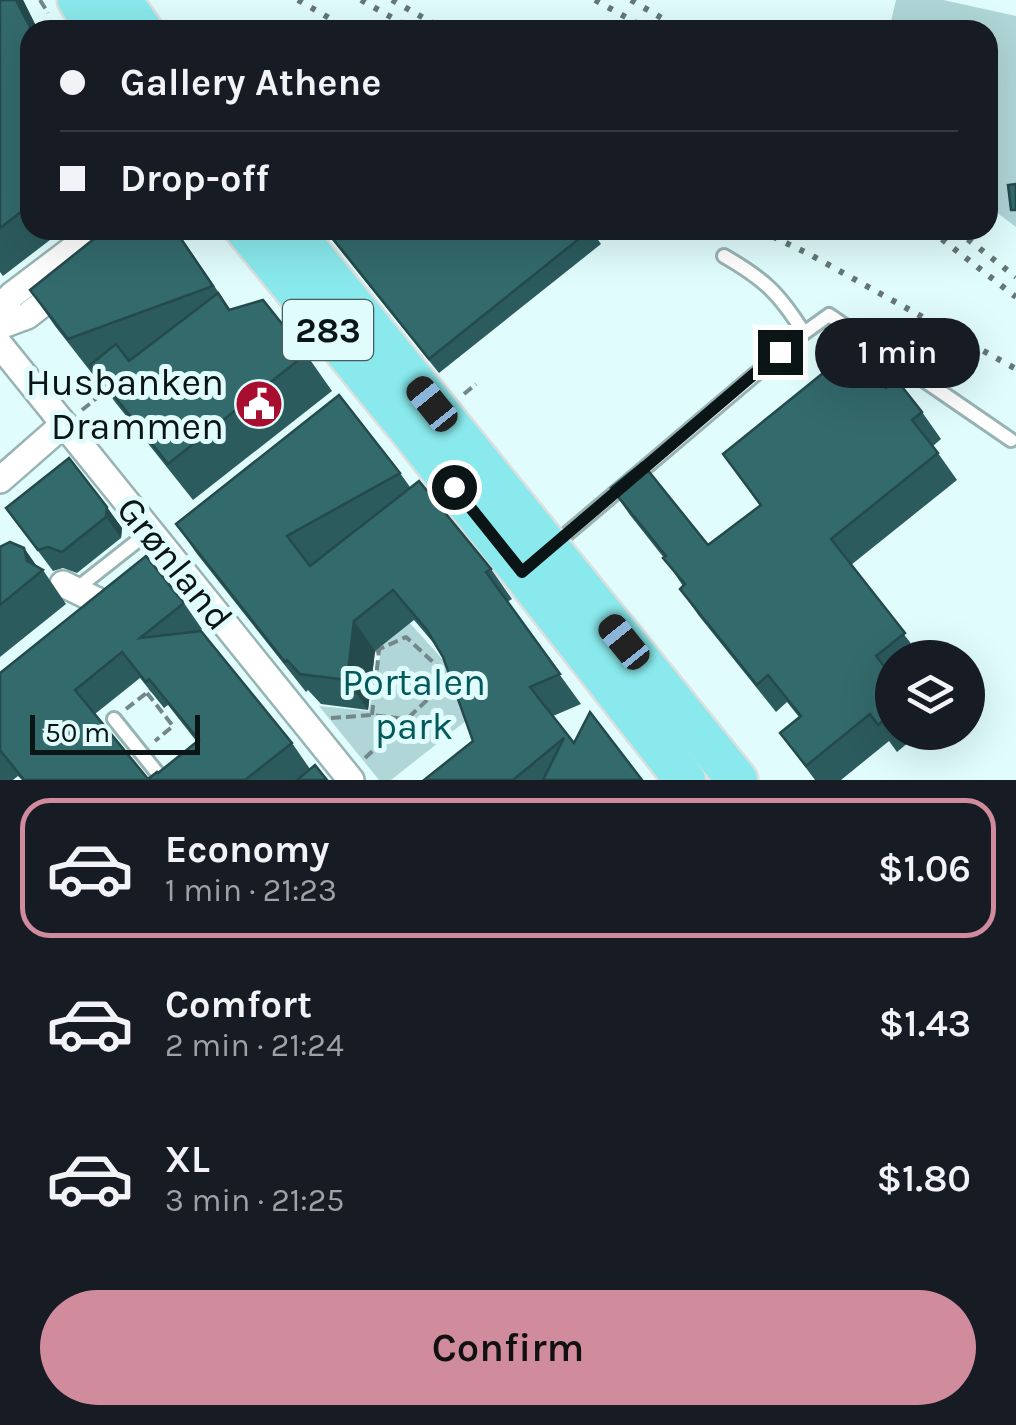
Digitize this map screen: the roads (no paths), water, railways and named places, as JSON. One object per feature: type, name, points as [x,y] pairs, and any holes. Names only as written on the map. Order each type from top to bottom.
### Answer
[{"type":"main road","name":"283","points":[[255,240],[536,560],[737,780]]},
{"type":"main road","name":"283","points":[[299,240],[536,560],[685,780]]},
{"type":"street","points":[[0,308],[12,294],[85,240]]},
{"type":"street","points":[[0,326],[28,316],[83,273]]},
{"type":"street","name":"Grønland","points":[[0,345],[347,778]]},
{"type":"street","points":[[0,480],[64,424]]},
{"type":"street","points":[[69,622],[80,590],[156,539]]},
{"type":"lane","points":[[724,256],[772,288],[804,333]]},
{"type":"lane","points":[[536,560],[829,315],[1012,440]]},
{"type":"lane","points":[[114,720],[163,780]]},
{"type":"railway","points":[[298,0],[333,20]]},
{"type":"railway","points":[[361,0],[396,20]]},
{"type":"railway","points":[[392,0],[427,20]]},
{"type":"railway","points":[[595,0],[631,20]]},
{"type":"railway","points":[[631,0],[665,20]]},
{"type":"railway","points":[[780,240],[1016,369]]},
{"type":"railway","points":[[943,240],[1016,297]]},
{"type":"railway","points":[[969,240],[1016,277]]},
{"type":"place","name":"Husbanken Drammen","points":[[259,404]]},
{"type":"park label","name":"Portalen park","points":[[414,704]]}]
